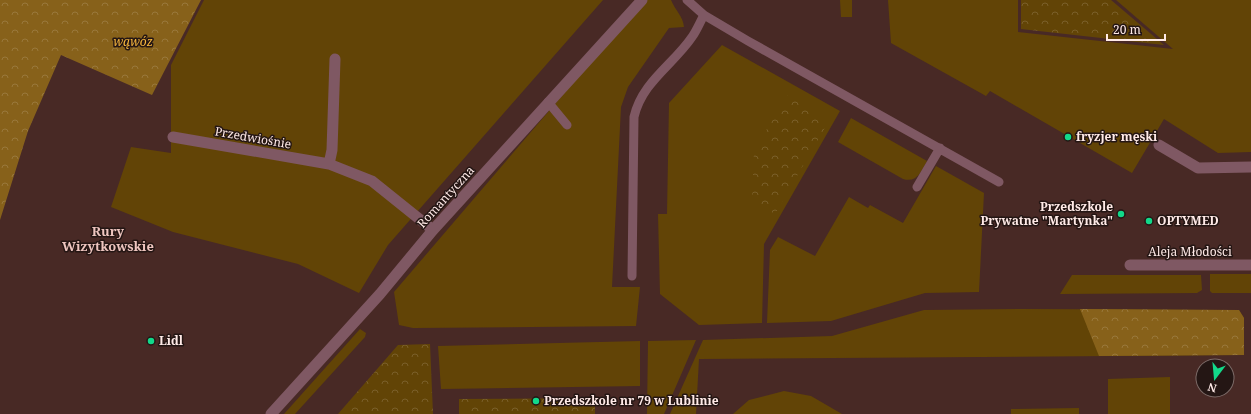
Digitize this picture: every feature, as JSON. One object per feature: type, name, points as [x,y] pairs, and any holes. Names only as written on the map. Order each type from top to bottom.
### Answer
[{"type":"street","name":"Romantyczna","points":[[271,414],[380,294],[433,230],[642,0]]},
{"type":"street","points":[[329,164],[332,150],[335,60]]},
{"type":"street","name":"Przedwiośnie","points":[[173,137],[329,164],[372,181],[433,230]]},
{"type":"street","points":[[1159,145],[1198,168],[1251,167]]},
{"type":"street","name":"Aleja Młodości","points":[[1130,265],[1251,265]]},
{"type":"lane","points":[[687,0],[704,15],[999,182]]},
{"type":"lane","points":[[632,276],[634,117],[637,104],[646,88],[692,37],[704,15]]},
{"type":"lane","points":[[548,102],[567,125]]},
{"type":"lane","points":[[917,187],[940,148]]},
{"type":"green space","name":"wąwóz","points":[[0,0],[201,0],[152,95],[61,55],[28,131],[0,220]]},
{"type":"green space","points":[[204,0],[603,0],[388,245],[359,293],[298,264],[173,232],[111,207],[131,147],[171,153],[171,65]]},
{"type":"green space","points":[[644,0],[671,0],[682,20],[684,27],[669,28],[628,87],[621,107],[612,287],[640,287],[636,326],[413,328],[399,325],[394,292]]},
{"type":"green space","points":[[840,0],[852,0],[852,17],[841,17]]},
{"type":"green space","points":[[888,0],[1018,0],[1018,32],[1173,49],[1116,0],[1251,0],[1251,152],[1218,153],[1164,119],[1132,173],[990,91],[986,96],[891,43]]},
{"type":"green space","points":[[1021,0],[1111,0],[1164,45],[1021,29]]},
{"type":"green space","points":[[722,45],[840,111],[764,244],[762,323],[699,325],[660,294],[658,214],[667,214],[669,103]]},
{"type":"green space","points":[[786,95],[830,119],[775,214],[752,201],[754,152]]},
{"type":"green space","points":[[851,118],[927,161],[918,176],[908,180],[903,179],[838,142]]},
{"type":"green space","points":[[936,166],[984,193],[979,292],[925,293],[831,321],[767,323],[770,250],[778,237],[815,256],[849,197],[868,208],[870,205],[903,223]]},
{"type":"green space","points":[[1210,274],[1251,274],[1251,293],[1212,293],[1210,291]]},
{"type":"green space","points":[[1072,275],[1201,275],[1202,290],[1197,293],[1060,294]]},
{"type":"green space","points":[[1080,309],[1239,310],[1244,318],[1244,355],[1099,356]]},
{"type":"green space","points":[[924,310],[1239,310],[1244,318],[1244,355],[699,359],[696,414],[670,414],[703,340],[832,336]]},
{"type":"green space","points":[[360,329],[366,333],[365,337],[295,414],[284,414]]},
{"type":"green space","points":[[696,340],[664,414],[647,414],[648,341]]},
{"type":"green space","points":[[640,341],[640,386],[441,389],[438,346]]},
{"type":"green space","points":[[430,344],[433,414],[338,414],[398,345]]},
{"type":"green space","points":[[1170,377],[1170,414],[1108,414],[1108,379]]},
{"type":"green space","points":[[784,391],[811,396],[842,414],[733,414],[749,400]]},
{"type":"green space","points":[[595,398],[595,414],[459,414],[459,399]]},
{"type":"green space","points":[[1079,408],[1079,414],[1011,414],[1011,409]]},
{"type":"place","name":"fryzjer męski","points":[[1068,137]]},
{"type":"place","name":"Przedszkole Prywatne \"Martynka\"","points":[[1121,214]]},
{"type":"place","name":"OPTYMED","points":[[1149,221]]},
{"type":"place","name":"Lidl","points":[[151,341]]},
{"type":"place","name":"Przedszkole nr 79 w Lublinie","points":[[536,401]]},
{"type":"district","name":"Rury Wizytkowskie","points":[[108,238]]}]
